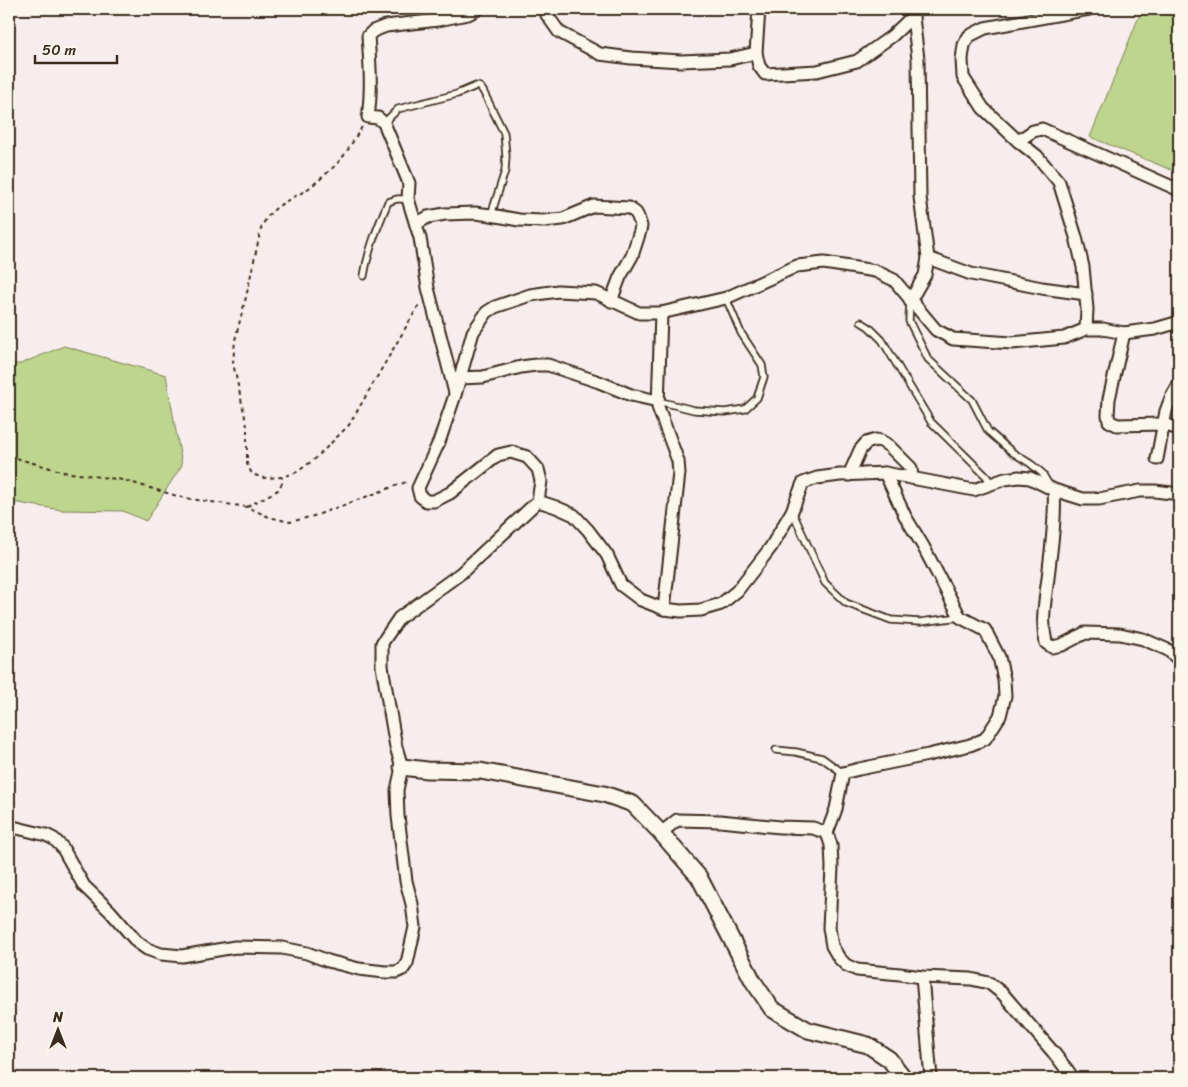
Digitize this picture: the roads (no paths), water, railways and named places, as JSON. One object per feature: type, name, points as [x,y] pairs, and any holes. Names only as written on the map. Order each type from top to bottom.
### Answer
[{"type":"street","points":[[455,394],[428,288],[420,238],[408,199],[409,183],[384,123],[378,118],[368,117],[370,70],[368,36],[373,31],[386,26],[438,20],[468,14],[478,9]]},
{"type":"street","points":[[545,9],[559,32],[600,54],[681,61],[730,59],[756,53]]},
{"type":"street","points":[[759,9],[756,53],[759,66],[765,74],[817,71],[857,61],[892,36],[912,12]]},
{"type":"street","points":[[1086,329],[1087,309],[1083,267],[1059,182],[1037,156],[983,108],[964,77],[962,59],[964,45],[969,36],[985,28],[1089,9]]},
{"type":"street","points":[[910,301],[925,275],[928,258],[920,197],[918,59],[912,12]]},
{"type":"street","points":[[1018,141],[1033,131],[1042,129],[1179,190]]},
{"type":"street","points":[[416,224],[428,217],[444,214],[491,215],[519,220],[543,221],[563,219],[594,206],[629,208],[638,217],[641,226],[632,256],[620,277],[611,301]]},
{"type":"street","points":[[928,258],[971,274],[1042,288],[1086,294]]},
{"type":"street","points":[[9,826],[46,834],[62,847],[84,886],[146,950],[182,956],[235,946],[282,948],[307,953],[359,969],[396,972],[403,969],[407,963],[415,927],[406,881],[398,816],[397,790],[402,767],[396,747],[382,666],[382,643],[399,618],[461,573],[538,501],[541,480],[538,469],[527,457],[511,452],[498,455],[450,493],[434,501],[426,501],[420,496],[418,488],[439,442],[473,332],[487,312],[495,307],[530,295],[558,291],[596,293],[639,313],[661,313],[726,298],[797,266],[824,263],[875,271],[894,280],[936,330],[953,338],[1012,343],[1064,338],[1086,329],[1103,329],[1124,333],[1155,329],[1179,322]]},
{"type":"street","points":[[661,313],[658,407],[678,461],[679,473],[664,609]]},
{"type":"street","points":[[1124,333],[1109,399],[1109,421],[1117,425],[1163,424],[1179,429]]},
{"type":"street","points":[[459,378],[483,376],[536,364],[548,364],[631,395],[658,401]]},
{"type":"street","points":[[1157,459],[1166,411],[1179,384]]},
{"type":"street","points":[[849,474],[860,450],[866,442],[876,440],[889,446],[911,468],[912,478]]},
{"type":"street","points":[[538,501],[566,510],[574,515],[607,555],[621,585],[641,600],[664,609],[681,611],[701,610],[722,604],[737,591],[771,547],[792,510],[803,483],[817,478],[849,474],[885,473],[974,490],[1005,479],[1019,477],[1030,478],[1054,490],[1083,499],[1099,499],[1140,491],[1179,494]]},
{"type":"street","points":[[885,473],[904,516],[923,546],[960,617],[985,630],[999,657],[1004,679],[1005,696],[1000,716],[984,740],[928,756],[843,773],[836,809],[826,833],[831,845],[832,867],[829,928],[832,946],[846,965],[857,970],[922,978],[971,979],[989,983],[1003,994],[1073,1078]]},
{"type":"street","points":[[1054,490],[1052,547],[1043,622],[1046,643],[1052,647],[1062,645],[1085,633],[1120,634],[1143,639],[1168,650],[1179,660]]},
{"type":"street","points":[[402,767],[427,770],[480,771],[604,794],[632,804],[661,832],[699,876],[753,982],[772,1008],[808,1030],[868,1045],[889,1060],[904,1078]]},
{"type":"street","points":[[661,832],[677,820],[813,828],[826,833]]},
{"type":"street","points":[[922,978],[931,1078]]},
{"type":"lane","points":[[384,123],[398,109],[457,94],[476,86],[480,87],[484,91],[504,133],[506,156],[504,171],[491,215]]},
{"type":"lane","points":[[364,276],[366,262],[375,233],[388,202],[397,199],[408,199]]},
{"type":"lane","points":[[658,401],[694,410],[725,412],[745,408],[757,398],[764,377],[762,365],[741,333],[726,298]]},
{"type":"lane","points":[[910,301],[909,321],[928,358],[972,400],[988,431],[1012,452],[1042,473],[1054,490]]},
{"type":"lane","points":[[861,322],[882,340],[931,422],[992,484]]},
{"type":"lane","points":[[792,510],[825,583],[846,603],[891,620],[920,622],[960,617]]},
{"type":"lane","points":[[776,750],[822,758],[843,773]]}]
